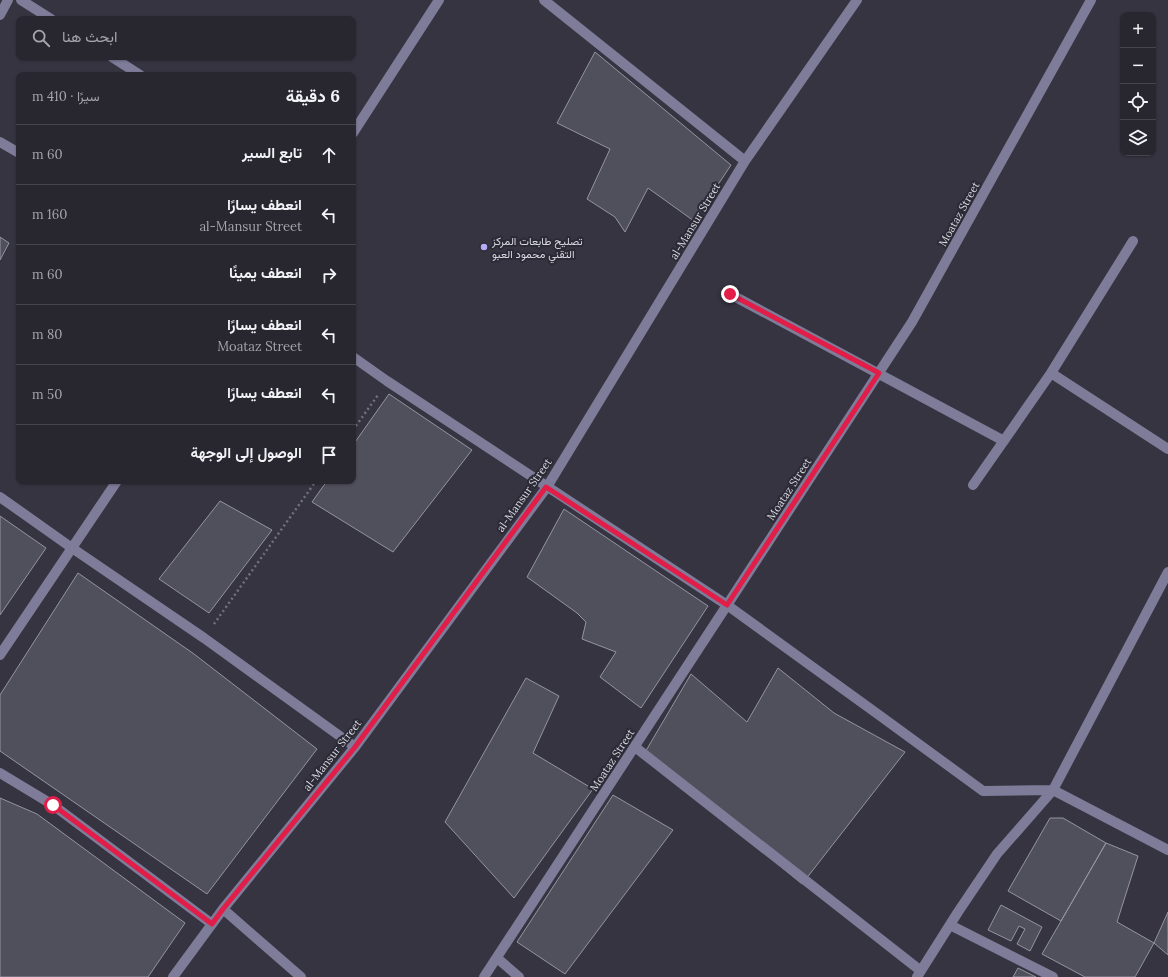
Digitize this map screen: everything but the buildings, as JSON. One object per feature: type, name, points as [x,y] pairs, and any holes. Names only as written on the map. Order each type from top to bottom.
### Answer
[{"type":"street","points":[[0,15],[8,0]]},
{"type":"street","points":[[21,0],[46,16]]},
{"type":"street","points":[[356,128],[439,0]]},
{"type":"street","points":[[544,0],[745,161]]},
{"type":"street","name":"al-Mansur Street","points":[[173,977],[223,909],[355,747],[546,487],[745,161],[857,0]]},
{"type":"street","name":"Moataz Street","points":[[484,977],[912,322],[1091,0]]},
{"type":"street","points":[[117,60],[135,72]]},
{"type":"street","points":[[0,142],[16,151]]},
{"type":"street","points":[[973,485],[1051,373],[1133,241]]},
{"type":"street","points":[[730,294],[1004,441]]},
{"type":"street","points":[[356,359],[546,487],[727,605],[983,791],[1053,790],[1168,850]]},
{"type":"street","points":[[1051,373],[1168,449]]},
{"type":"street","points":[[0,655],[115,484]]},
{"type":"street","points":[[0,497],[204,638],[355,747]]},
{"type":"street","points":[[635,747],[919,974],[997,854],[1053,790],[1168,572]]},
{"type":"street","points":[[0,773],[53,805],[212,924]]},
{"type":"street","points":[[223,909],[301,977]]},
{"type":"street","points":[[950,925],[1053,977]]},
{"type":"street","points":[[497,958],[519,977]]},
{"type":"path","points":[[356,426],[387,381]]},
{"type":"path","points":[[204,638],[314,484]]},
{"type":"place","name":"تصليح طابعات المركز التقني محمود العبو","points":[[484,247]]},
{"type":"route","points":[[53,805],[212,924],[355,747],[546,487],[727,605],[879,373],[730,294]]}]
